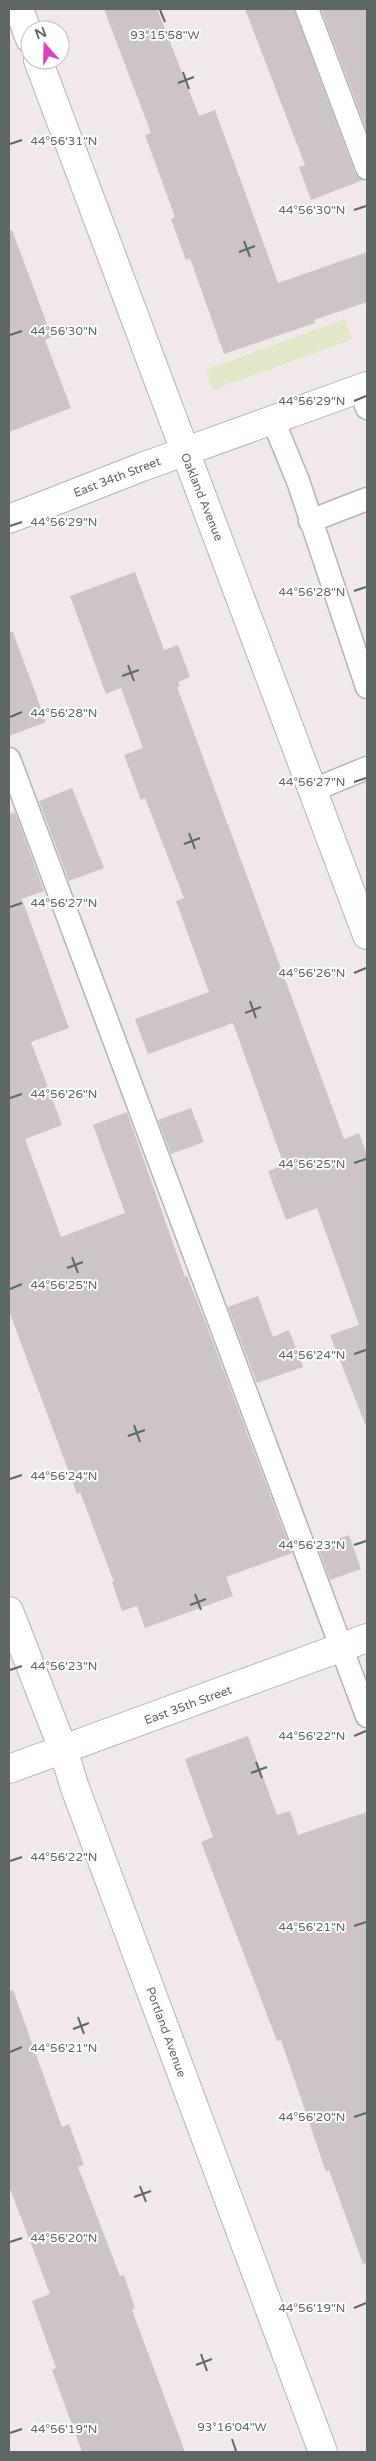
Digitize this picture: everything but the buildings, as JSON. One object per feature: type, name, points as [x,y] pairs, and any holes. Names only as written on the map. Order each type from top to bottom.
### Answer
[{"type":"street","name":"Oakland Avenue","points":[[42,70],[184,452],[213,523],[313,790],[359,889],[367,935]]},
{"type":"street","name":"East 34th Street","points":[[9,519],[273,420],[365,394]]},
{"type":"street","name":"Portland Avenue","points":[[9,1611],[63,1749],[89,1826],[323,2452]]},
{"type":"street","name":"East 35th Street","points":[[9,1770],[367,1638]]},
{"type":"lane","points":[[307,9],[367,168]]},
{"type":"lane","points":[[273,420],[286,449],[367,687]]},
{"type":"lane","points":[[310,521],[367,499]]},
{"type":"lane","points":[[9,759],[367,1716]]},
{"type":"lane","points":[[313,790],[367,768]]},
{"type":"green space","points":[[344,319],[352,339],[213,390],[206,370]]}]
